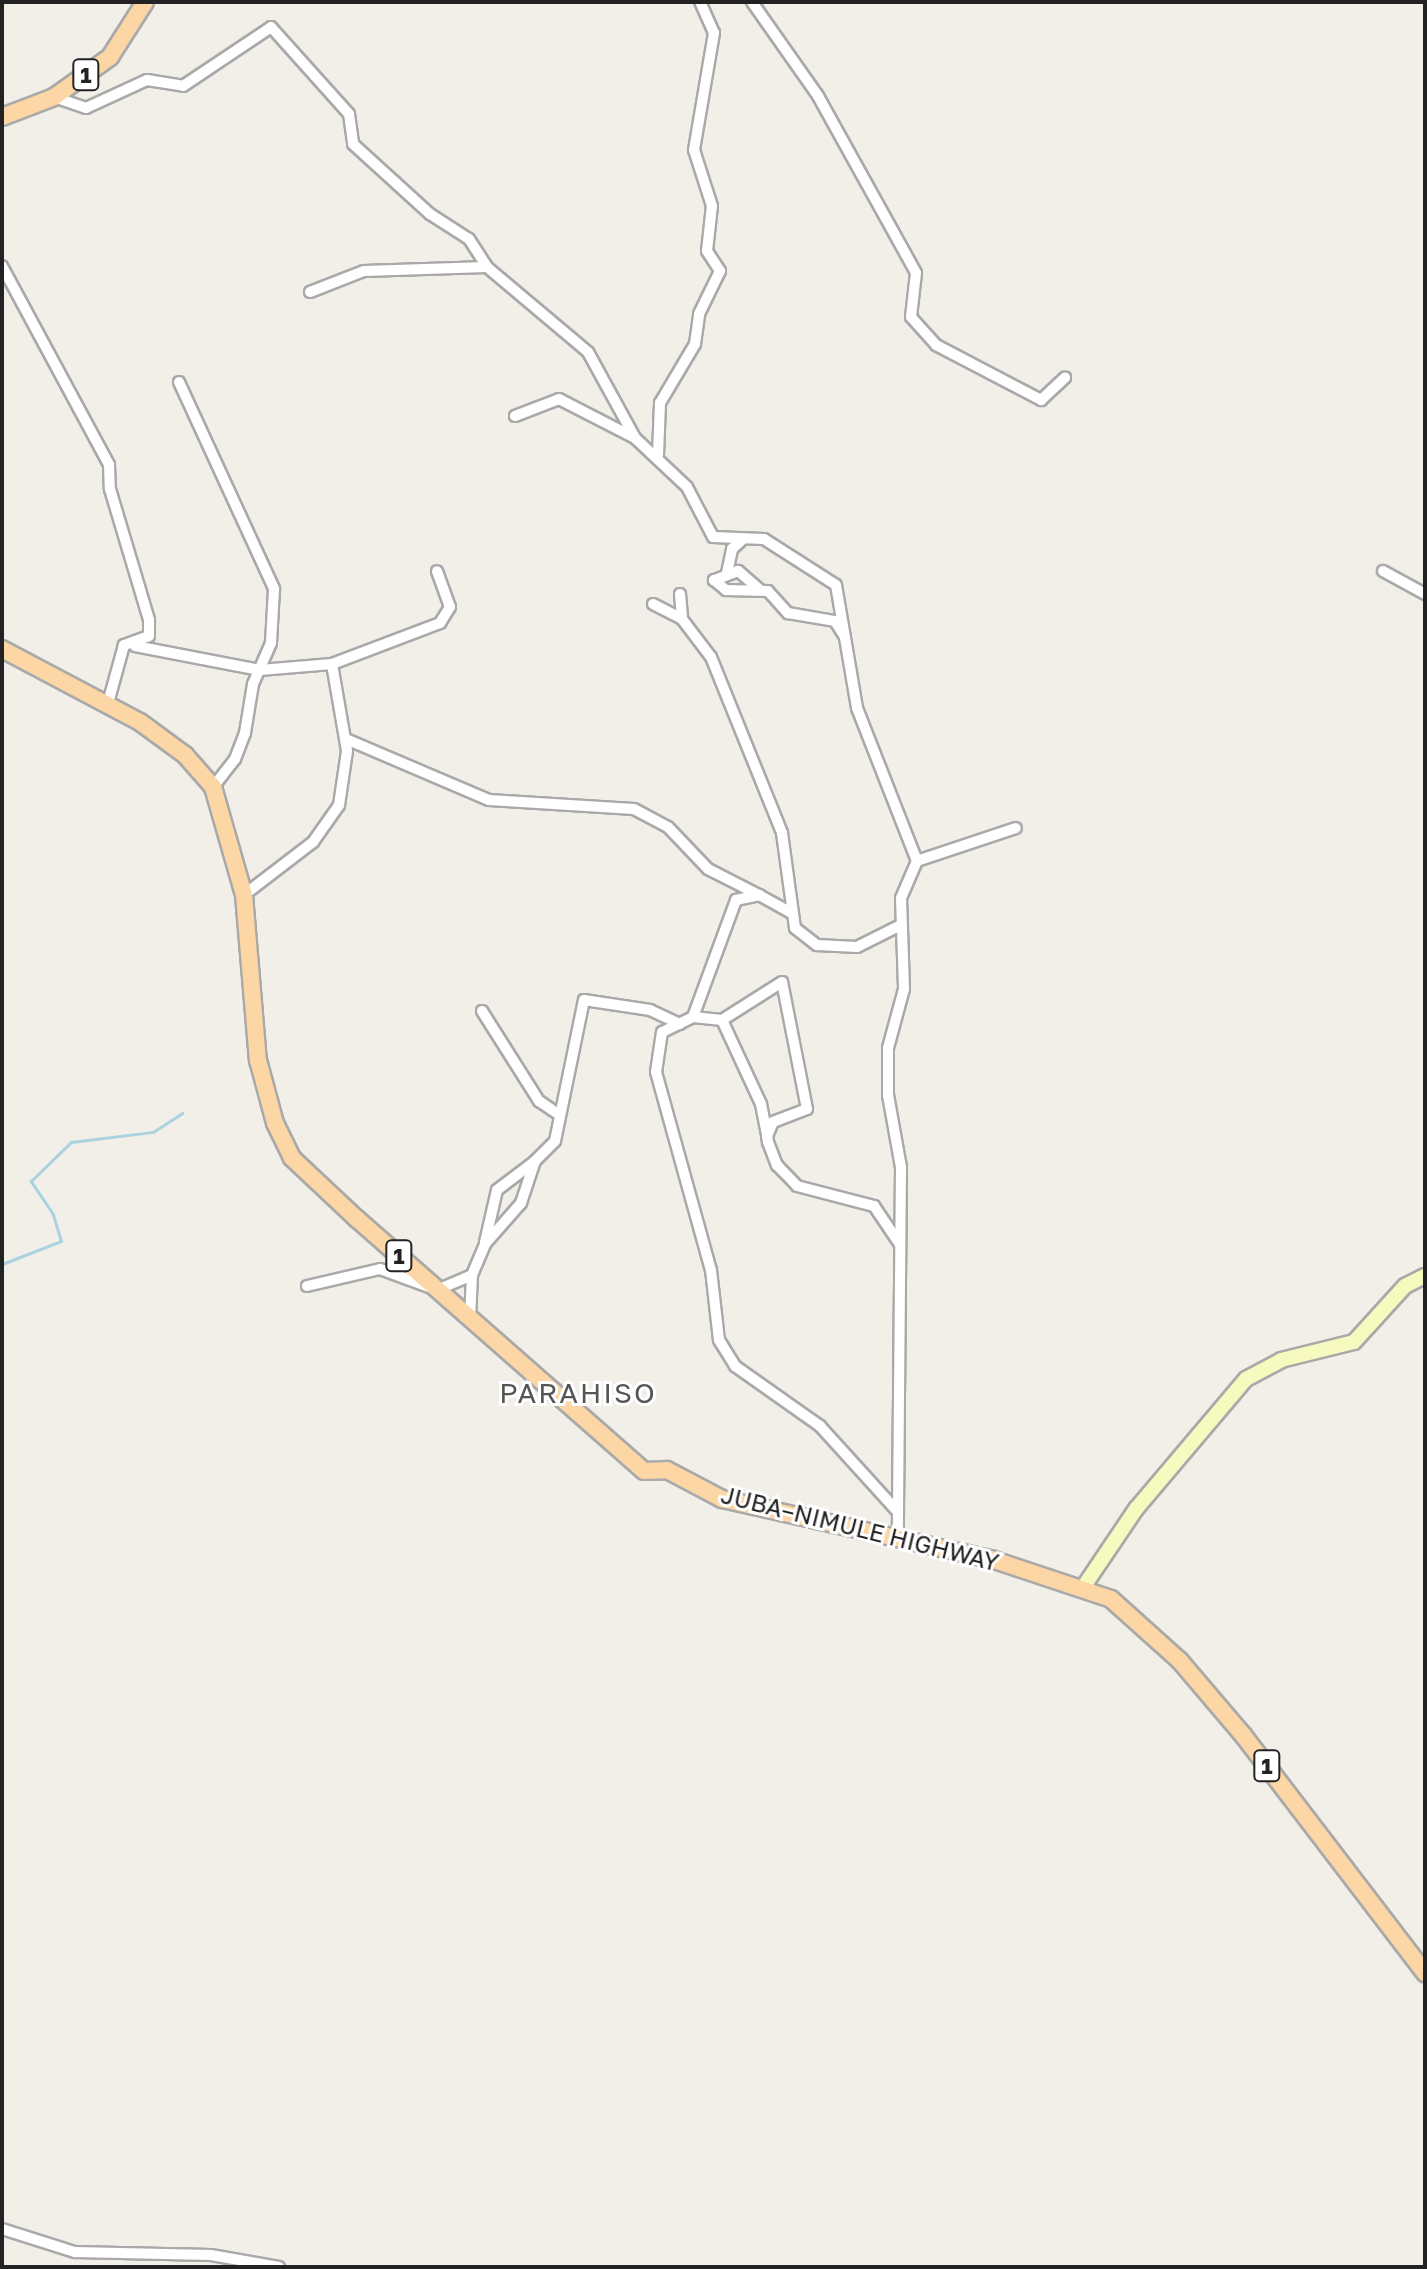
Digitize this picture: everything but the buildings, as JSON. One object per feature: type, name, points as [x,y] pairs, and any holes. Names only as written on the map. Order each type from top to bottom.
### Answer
[{"type":"main road","name":"1","points":[[2,117],[54,97],[110,57],[145,2]]},
{"type":"main road","name":"JUBA–NIMULE HIGHWAY","points":[[2,649],[108,703],[170,742],[213,787],[244,895],[258,1060],[282,1140],[292,1158],[644,1471],[667,1470],[722,1499],[898,1538],[1082,1589]]},
{"type":"main road","name":"1","points":[[1082,1589],[1111,1599],[1180,1661],[1425,1973]]},
{"type":"street","points":[[658,455],[660,403],[695,344],[699,314],[720,271],[707,251],[712,206],[694,150],[714,33],[700,2]]},
{"type":"street","points":[[752,2],[818,96],[916,273],[911,317],[936,345],[1041,400],[1065,378]]},
{"type":"street","points":[[54,97],[86,108],[147,80],[183,86],[271,27],[349,114],[353,144],[430,214],[469,239],[487,267],[588,352],[635,438]]},
{"type":"street","points":[[2,266],[109,465],[110,489],[149,620],[149,636],[133,646]]},
{"type":"street","points":[[310,292],[364,271],[487,267]]},
{"type":"street","points":[[179,382],[274,589],[271,643],[260,670],[235,759],[213,787]]},
{"type":"street","points":[[515,416],[559,399],[635,438],[658,455],[687,487],[713,537],[764,539],[836,585],[857,708],[917,861]]},
{"type":"street","points":[[727,573],[732,549],[742,540]]},
{"type":"street","points":[[108,703],[124,645],[260,670],[332,664],[440,623],[450,607],[437,571]]},
{"type":"street","points":[[759,589],[726,590],[714,580],[738,571],[788,613],[835,621],[848,642]]},
{"type":"street","points":[[1383,571],[1425,594]]},
{"type":"street","points":[[680,594],[682,619]]},
{"type":"street","points":[[653,604],[682,619],[711,657],[769,794],[788,868],[791,913],[806,939],[838,948],[857,947],[901,925]]},
{"type":"street","points":[[244,895],[313,842],[339,805],[347,779],[346,739],[332,664]]},
{"type":"street","points":[[346,739],[489,800],[634,809],[668,827],[708,869],[791,913]]},
{"type":"street","points":[[898,1538],[901,1167],[888,1059],[904,989],[901,925],[906,877],[917,861],[1016,828]]},
{"type":"street","points":[[693,1017],[736,900],[759,895]]},
{"type":"street","points":[[767,1136],[773,1122],[807,1109],[782,982],[722,1020],[693,1017],[662,1032],[656,1072],[711,1270],[726,1354],[762,1389],[820,1426],[898,1512]]},
{"type":"street","points":[[470,1319],[472,1275],[485,1244],[497,1190],[555,1141],[557,1113],[584,1000],[650,1010],[680,1024]]},
{"type":"street","points":[[482,1011],[539,1101],[557,1113]]},
{"type":"street","points":[[722,1020],[761,1104],[777,1165],[797,1186],[874,1206],[899,1243]]},
{"type":"street","points":[[485,1244],[521,1203],[535,1161]]},
{"type":"street","points":[[307,1286],[380,1269],[437,1290],[472,1275]]},
{"type":"street","points":[[1082,1589],[1136,1509],[1246,1379],[1281,1360],[1354,1342],[1405,1286],[1425,1276]]},
{"type":"street","points":[[2,2229],[75,2252],[211,2255],[279,2267]]},
{"type":"waterway","points":[[2,1264],[61,1241],[53,1214],[31,1181],[71,1142],[153,1132],[182,1113]]},
{"type":"district","name":"PARAHISO","points":[[578,1393]]}]
